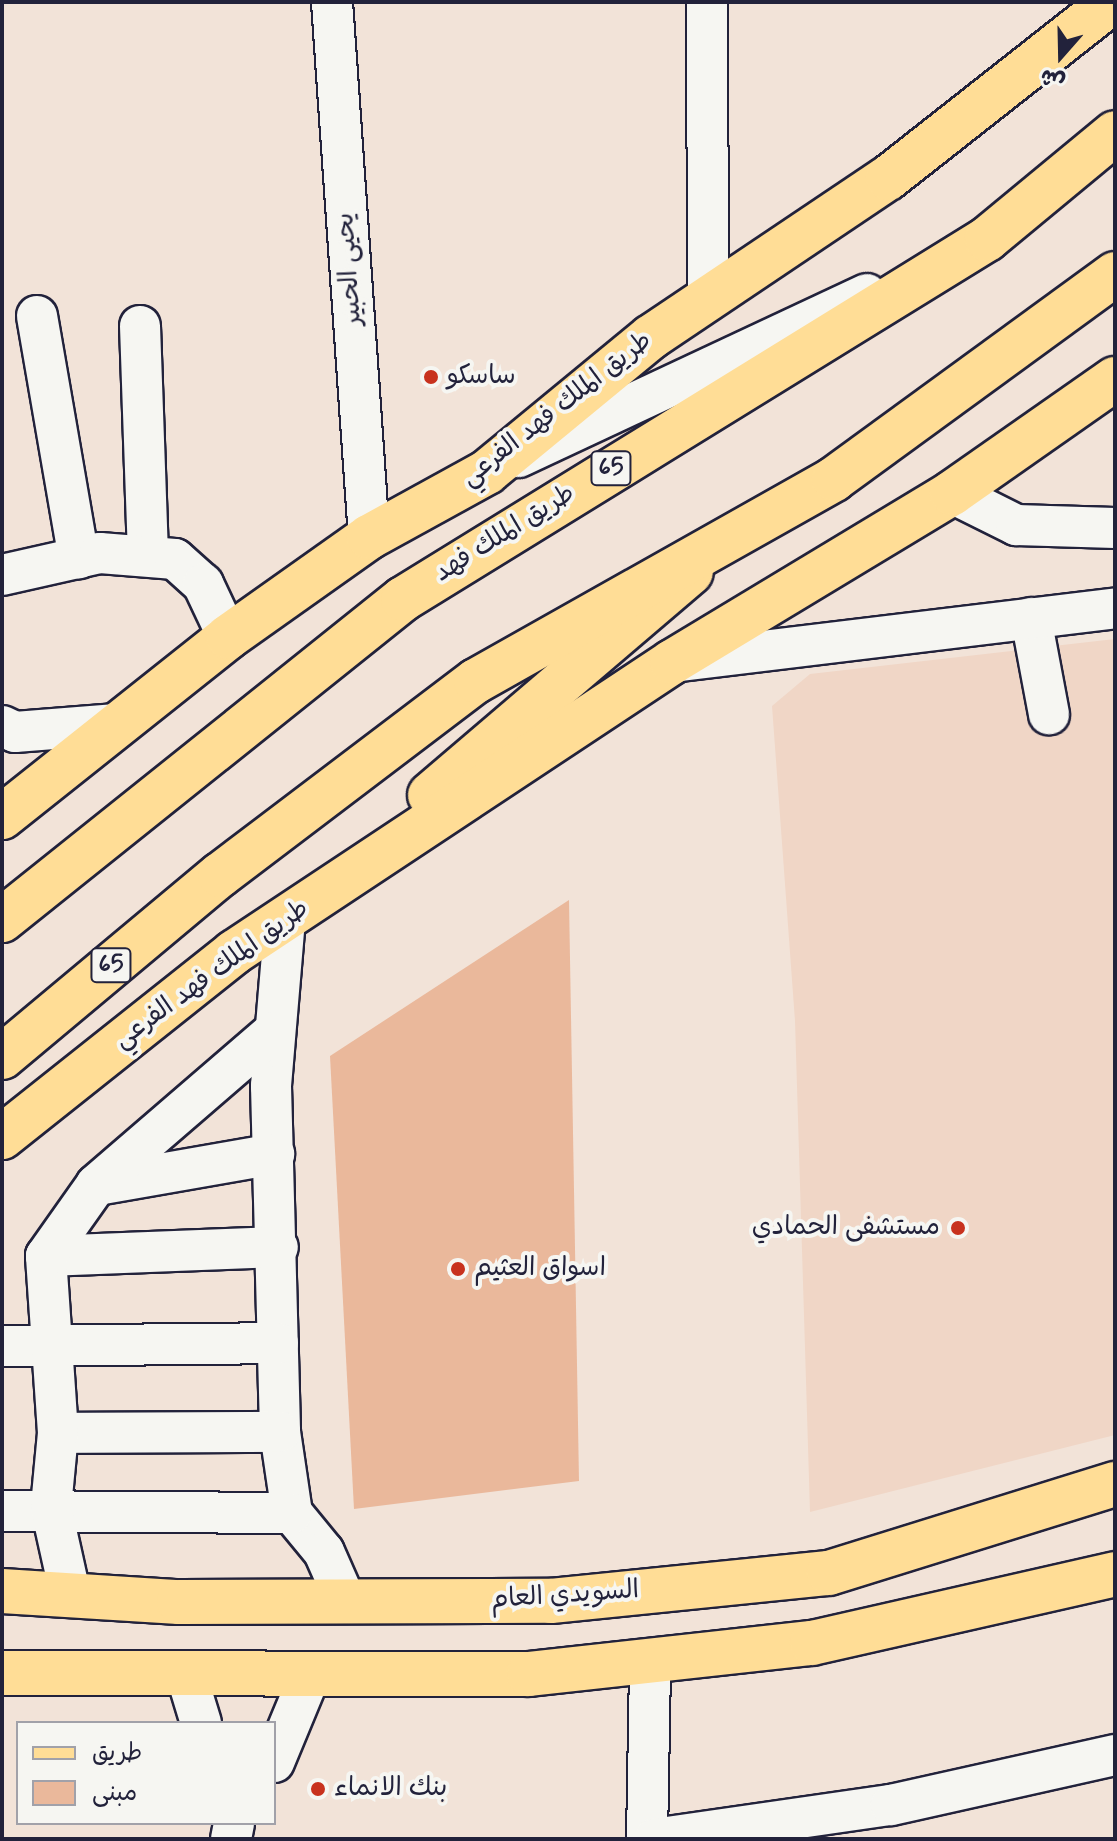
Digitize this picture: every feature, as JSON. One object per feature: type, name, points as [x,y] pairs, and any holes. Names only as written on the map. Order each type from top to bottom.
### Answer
[{"type":"main road","name":"طريق الملك فهد الفرعي","points":[[2,817],[228,637],[369,537],[487,472],[708,297],[888,178],[1112,2]]},
{"type":"main road","name":"طريق الملك فهد","points":[[2,920],[119,822],[403,599],[987,239],[1115,133]]},
{"type":"main road","name":"65","points":[[2,1057],[220,875],[476,681],[847,470],[1115,274]]},
{"type":"main road","name":"طريق الملك فهد الفرعي","points":[[2,1137],[285,919],[672,662],[952,493],[1115,379]]},
{"type":"main road","points":[[285,919],[735,535]]},
{"type":"main road","name":"السويدي العام","points":[[2,1591],[346,1602],[551,1601],[829,1573],[1115,1484]]},
{"type":"main road","points":[[2,1673],[187,1677],[529,1674],[812,1643],[1115,1574]]},
{"type":"street","name":"يحيى الحبير","points":[[332,2],[369,537]]},
{"type":"street","points":[[707,2],[708,297]]},
{"type":"street","points":[[487,472],[987,239]]},
{"type":"street","points":[[37,316],[79,558]]},
{"type":"street","points":[[140,326],[148,552]]},
{"type":"street","points":[[952,493],[1016,525],[1115,528]]},
{"type":"street","points":[[2,575],[79,558],[148,552],[175,559],[203,584],[228,637]]},
{"type":"street","points":[[672,662],[1115,608]]},
{"type":"street","points":[[1031,618],[1049,714]]},
{"type":"street","points":[[2,726],[15,732],[117,724]]},
{"type":"street","points":[[285,919],[273,1032],[280,1432],[292,1513],[324,1552],[346,1602]]},
{"type":"street","points":[[70,1593],[51,1507],[58,1433],[46,1256],[96,1185],[273,1032]]},
{"type":"street","points":[[96,1185],[274,1154]]},
{"type":"street","points":[[46,1256],[278,1247]]},
{"type":"street","points":[[2,1346],[50,1342],[278,1343]]},
{"type":"street","points":[[58,1433],[280,1432]]},
{"type":"street","points":[[2,1511],[51,1507],[292,1513]]},
{"type":"street","points":[[647,1839],[650,1660]]},
{"type":"street","points":[[276,1757],[310,1675]]},
{"type":"street","points":[[187,1677],[200,1721]]},
{"type":"street","points":[[654,1839],[891,1805],[1115,1755]]},
{"type":"shaded area","name":"مستشفى الحمادي","points":[[1115,639],[1115,1435],[810,1512],[795,1021],[772,706],[810,674]]},
{"type":"building","name":"اسواق العثيم","points":[[569,900],[579,1481],[354,1509],[330,1056]]},
{"type":"place","name":"ساسكو","points":[[431,377]]},
{"type":"place","name":"مستشفى الحمادي","points":[[958,1228]]},
{"type":"place","name":"اسواق العثيم","points":[[458,1269]]},
{"type":"place","name":"بنك الانماء","points":[[318,1789]]}]
